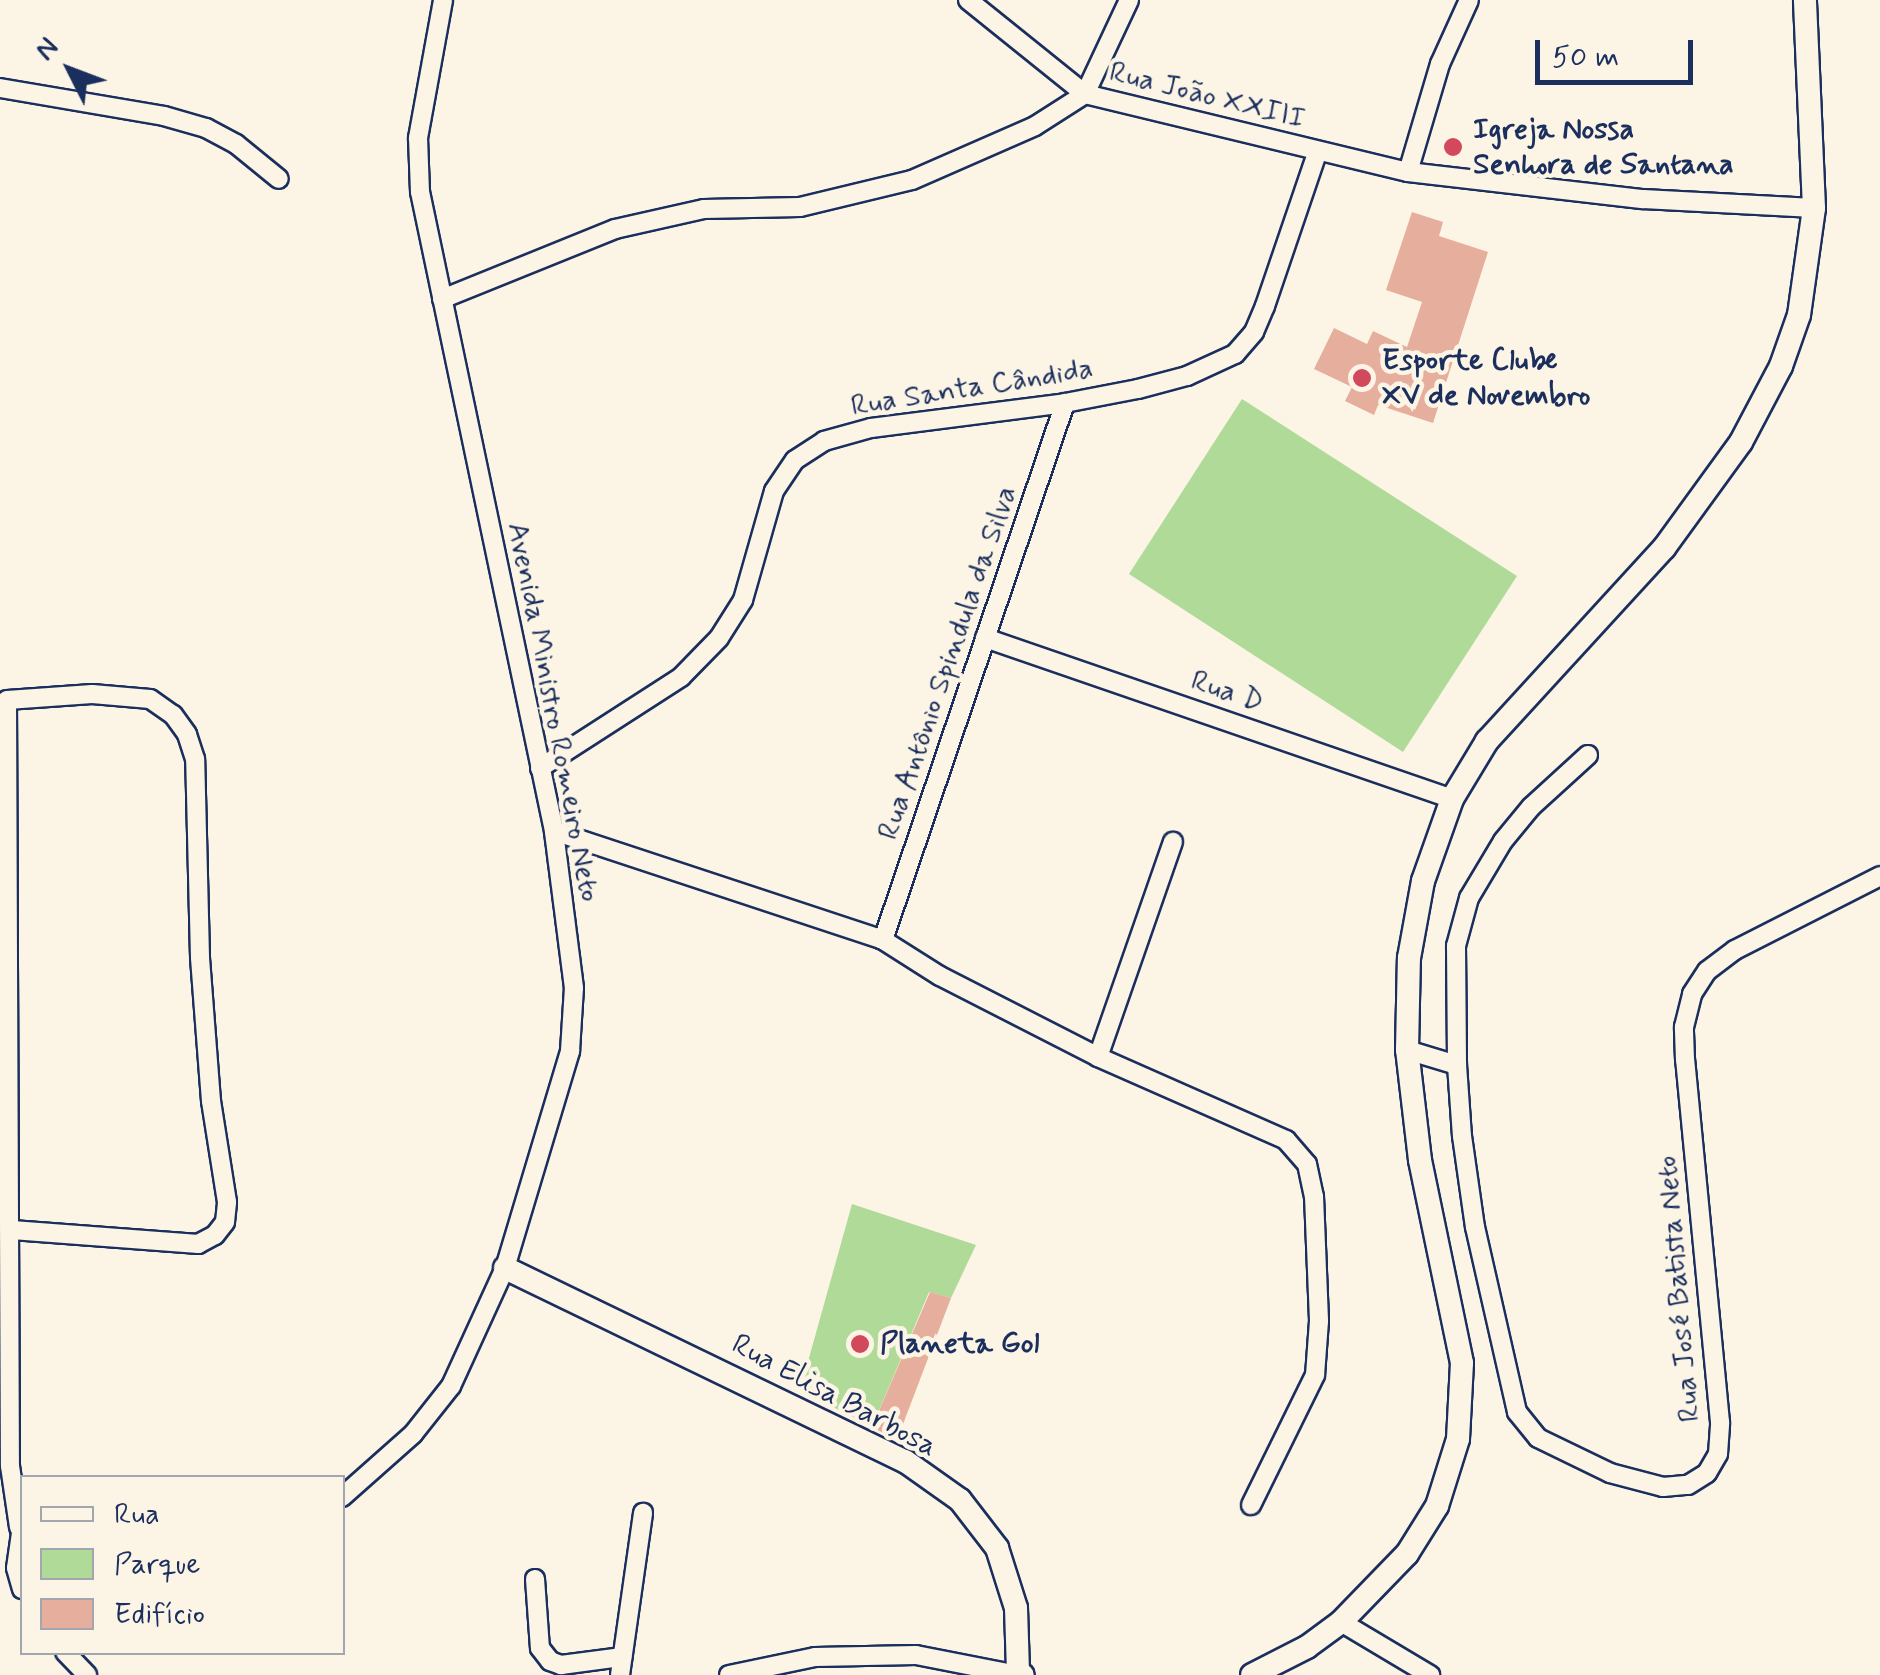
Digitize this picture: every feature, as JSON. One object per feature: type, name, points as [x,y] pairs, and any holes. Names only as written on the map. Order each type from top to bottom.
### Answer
[{"type":"street","name":"Avenida Ministro Romeiro Neto","points":[[345,1494],[414,1434],[451,1386],[505,1268],[570,1051],[574,988],[554,830],[420,192],[418,138],[443,0]]},
{"type":"street","points":[[968,0],[1085,94],[1129,0]]},
{"type":"street","points":[[1408,172],[1440,64],[1470,0]]},
{"type":"street","points":[[1252,1675],[1307,1646],[1341,1622],[1414,1543],[1437,1506],[1458,1439],[1462,1363],[1420,1160],[1407,1050],[1409,958],[1424,880],[1452,799],[1487,741],[1664,548],[1741,442],[1781,366],[1800,315],[1814,208],[1805,0]]},
{"type":"street","points":[[0,88],[164,116],[206,128],[236,144],[279,179]]},
{"type":"street","name":"Rua João XXIII","points":[[442,298],[615,229],[704,209],[800,207],[912,180],[1034,126],[1085,94],[1408,172],[1642,199],[1814,208]]},
{"type":"street","name":"Rua Santa Cândida","points":[[540,768],[651,698],[681,676],[719,638],[743,600],[774,492],[795,460],[824,441],[871,428],[1065,403],[1187,376],[1235,354],[1254,332],[1265,306],[1317,153]]},
{"type":"street","name":"Rua Antônio Spindula da Silva","points":[[883,940],[1065,403]]},
{"type":"street","name":"Rua D","points":[[985,638],[1452,799]]},
{"type":"street","points":[[12,1230],[198,1244],[215,1235],[225,1222],[227,1202],[211,1101],[200,958],[195,759],[187,734],[173,715],[150,699],[92,694],[3,700],[12,1230],[10,1466],[20,1521]]},
{"type":"street","name":"Rua José Batista Neto","points":[[1588,756],[1522,818],[1468,898],[1456,946],[1457,1065],[1475,1227],[1517,1412],[1538,1438],[1610,1474],[1663,1487],[1688,1484],[1707,1472],[1718,1454],[1720,1422],[1685,1060],[1684,1027],[1692,994],[1707,971],[1735,950],[1880,876]]},
{"type":"street","points":[[554,830],[883,940],[940,976],[1098,1057],[1286,1140],[1307,1164],[1314,1196],[1319,1322],[1314,1375],[1251,1505]]},
{"type":"street","points":[[1098,1057],[1173,842]]},
{"type":"street","points":[[1407,1050],[1457,1065]]},
{"type":"street","name":"Rua Elisa Barbosa","points":[[505,1268],[905,1461],[960,1500],[998,1548],[1016,1608],[1020,1675]]},
{"type":"street","points":[[535,1580],[540,1648],[550,1660],[561,1666],[621,1666],[643,1513]]},
{"type":"street","points":[[20,1534],[16,1568],[20,1581]]},
{"type":"street","points":[[1341,1622],[1430,1675]]},
{"type":"street","points":[[68,1655],[87,1675]]},
{"type":"street","points":[[735,1674],[815,1657],[916,1656],[1020,1675]]},
{"type":"green space","points":[[1242,399],[1517,576],[1403,752],[1129,574]]},
{"type":"green space","name":"Planeta Gol","points":[[852,1204],[976,1245],[951,1298],[929,1292],[872,1427],[800,1390]]},
{"type":"building","points":[[1412,212],[1443,222],[1439,236],[1488,252],[1433,423],[1378,405],[1374,415],[1345,401],[1352,387],[1314,369],[1334,328],[1367,344],[1373,331],[1407,347],[1422,302],[1386,290]]},
{"type":"building","points":[[930,1292],[951,1298],[897,1440],[872,1427]]},
{"type":"place","name":"Igreja Nossa Senhora de Santana","points":[[1453,147]]},
{"type":"place","name":"Esporte Clube XV de Novembro","points":[[1362,378]]},
{"type":"place","name":"Planeta Gol","points":[[860,1344]]}]
